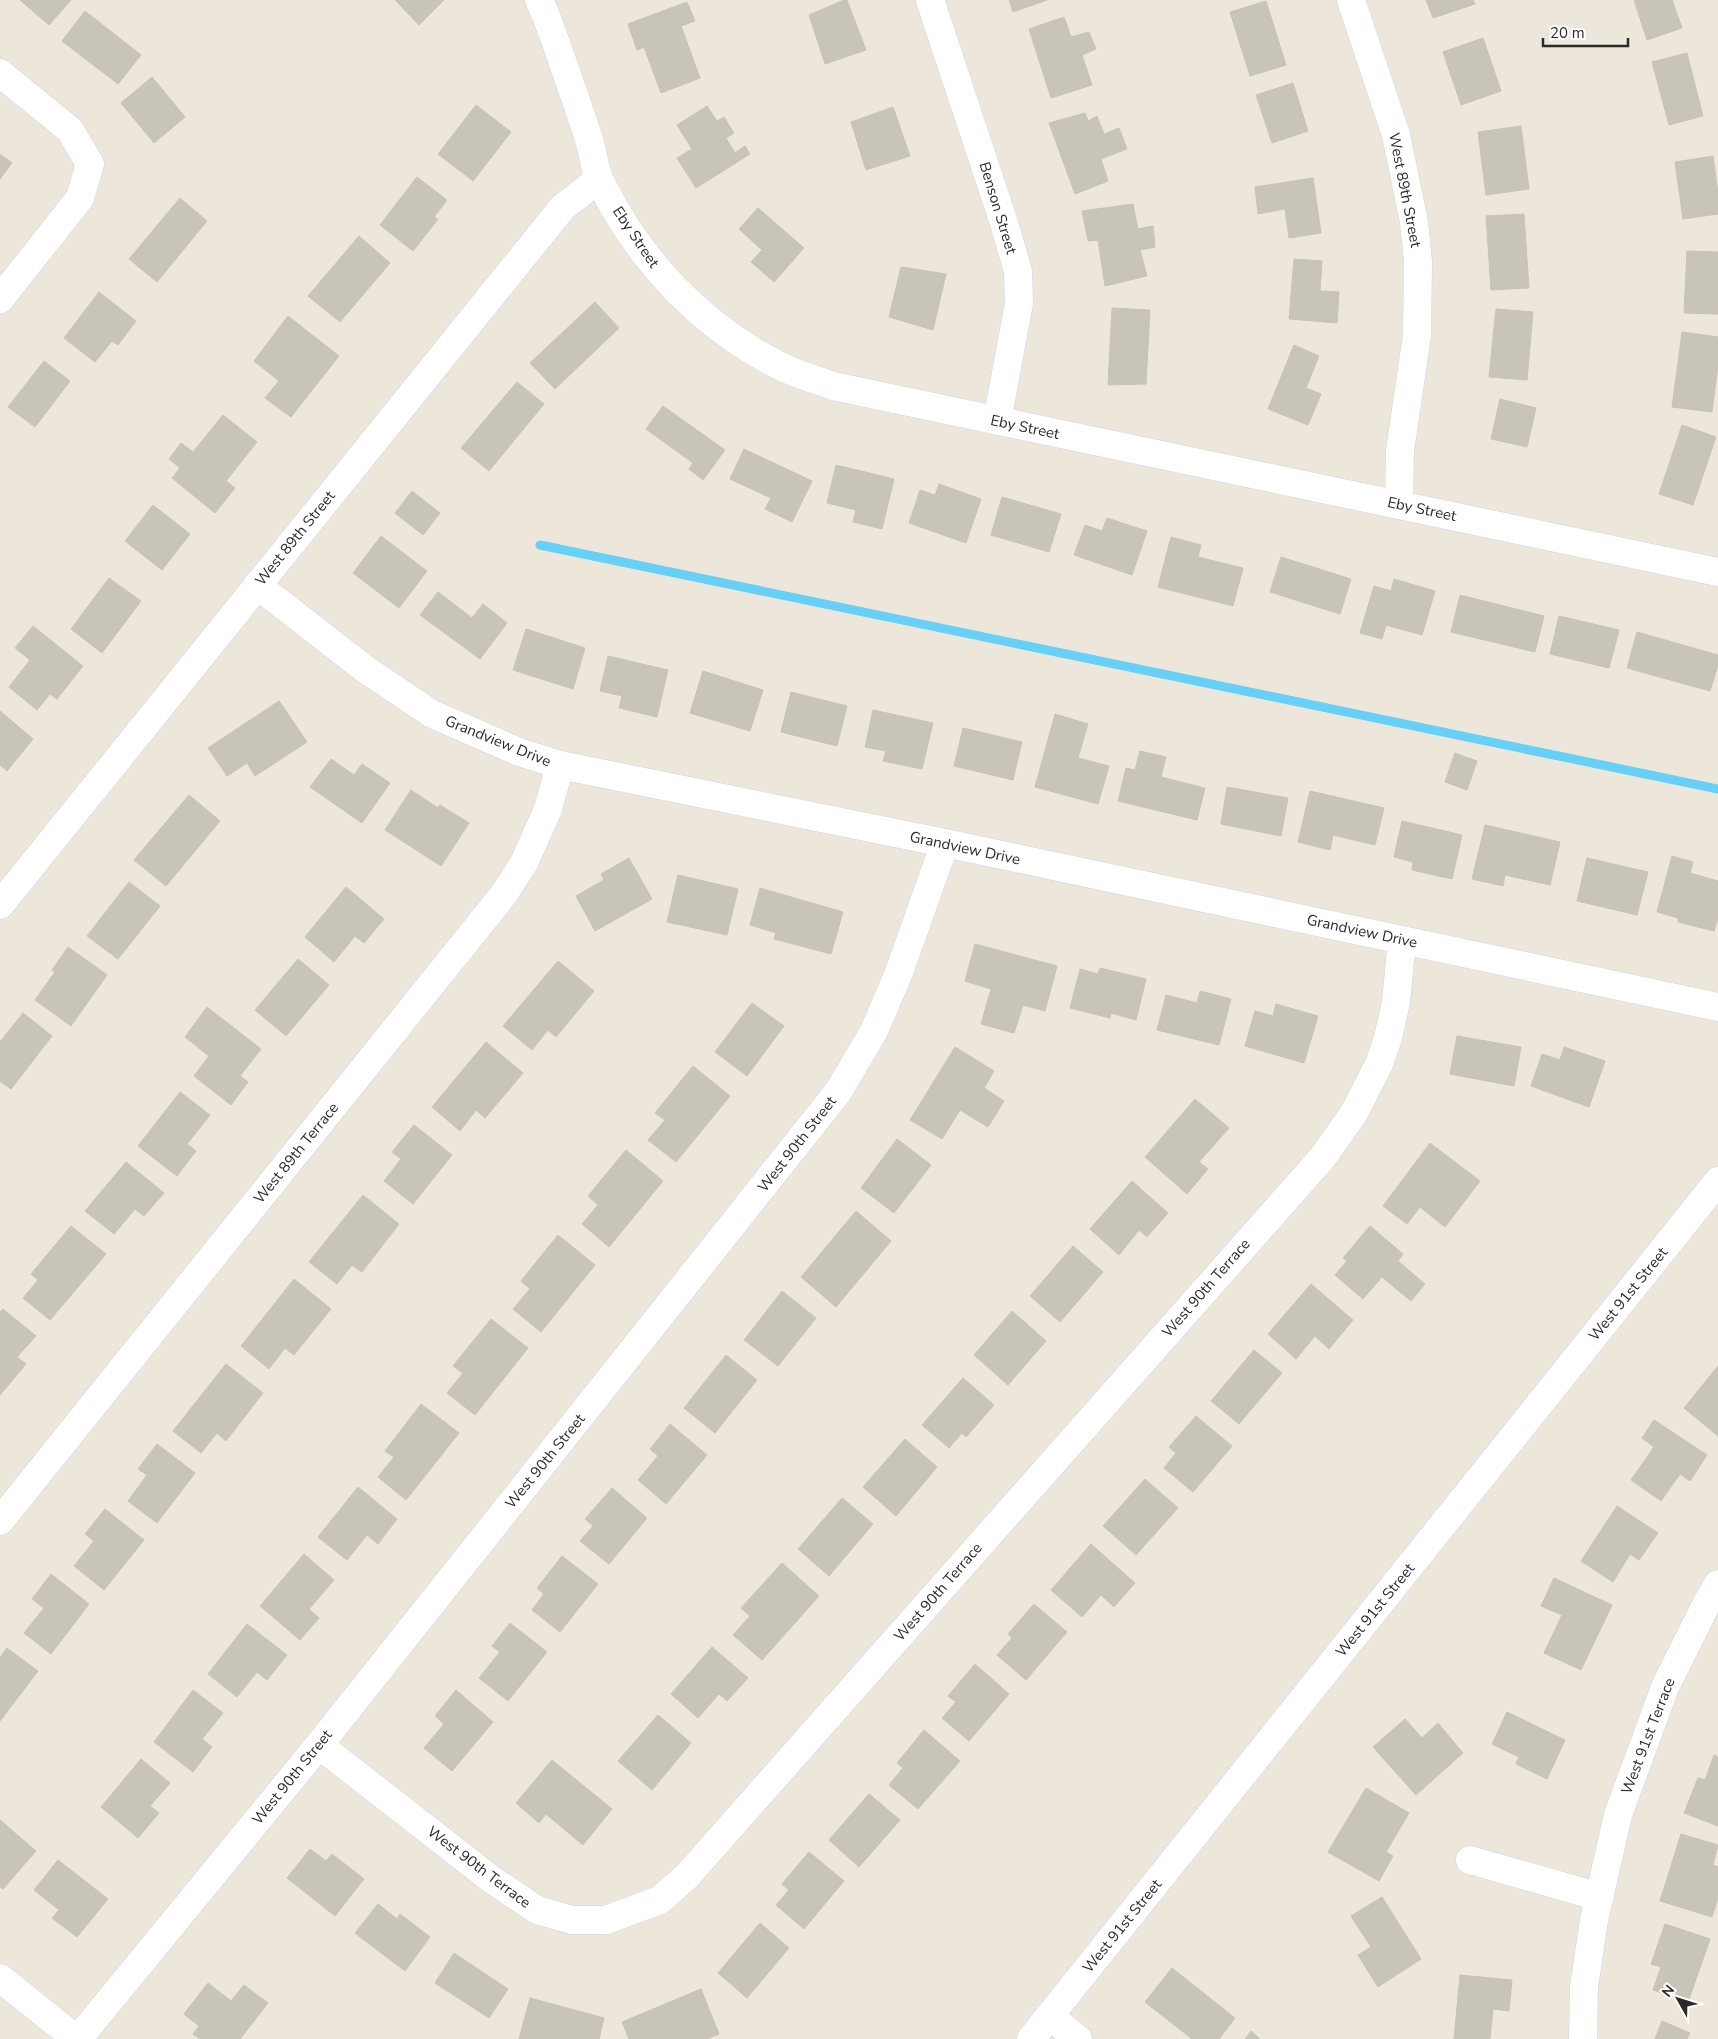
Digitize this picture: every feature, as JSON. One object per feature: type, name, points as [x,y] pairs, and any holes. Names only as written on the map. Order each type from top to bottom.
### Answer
[{"type":"street","name":"Eby Street","points":[[539,0],[586,129],[599,179],[624,223],[652,264],[698,312],[732,339],[777,365],[833,386],[1718,572]]},
{"type":"street","name":"Benson Street","points":[[930,0],[1018,271],[1019,303],[997,421]]},
{"type":"street","name":"West 89th Street","points":[[1352,0],[1396,135],[1414,222],[1418,261],[1417,335],[1400,452],[1399,504]]},
{"type":"street","points":[[0,73],[70,130],[90,164],[80,198],[0,299]]},
{"type":"street","name":"West 89th Street","points":[[0,905],[9,875],[257,585],[562,208],[599,179]]},
{"type":"street","name":"Grandview Drive","points":[[257,585],[365,669],[432,714],[519,752],[560,765],[1718,1007]]},
{"type":"street","name":"West 89th Terrace","points":[[0,1521],[504,894],[524,863],[548,809],[560,765]]},
{"type":"street","name":"West 90th Street","points":[[77,2039],[319,1745],[838,1092],[874,1031],[898,975],[945,844]]},
{"type":"street","name":"West 90th Terrace","points":[[319,1745],[491,1879],[537,1910],[572,1920],[606,1920],[660,1900],[693,1869],[1323,1157],[1354,1113],[1379,1064],[1388,1038],[1396,1002],[1402,940]]},
{"type":"street","name":"West 91st Street","points":[[1031,2039],[1718,1180]]},
{"type":"street","name":"West 91st Terrace","points":[[1583,2039],[1584,1988],[1594,1920],[1618,1815],[1665,1687],[1718,1584]]},
{"type":"street","points":[[1470,1860],[1600,1897]]},
{"type":"street","points":[[0,1978],[77,2039]]},
{"type":"street","points":[[1050,2016],[1078,2039]]},
{"type":"building","points":[[20,0],[71,0],[49,25]]},
{"type":"building","points":[[395,0],[444,0],[419,25]]},
{"type":"building","points":[[847,0],[866,50],[825,64],[809,15]]},
{"type":"building","points":[[1009,0],[1047,0],[1013,12]]},
{"type":"building","points":[[1426,0],[1473,0],[1475,4],[1433,18]]},
{"type":"building","points":[[1634,0],[1672,0],[1682,28],[1647,40]]},
{"type":"building","points":[[1266,1],[1286,65],[1250,76],[1230,12]]},
{"type":"building","points":[[687,2],[695,21],[681,26],[700,78],[661,93],[644,47],[637,50],[628,24]]},
{"type":"building","points":[[85,11],[141,55],[118,84],[62,41]]},
{"type":"building","points":[[1064,17],[1071,37],[1089,32],[1096,49],[1082,55],[1092,85],[1051,98],[1029,29]]},
{"type":"building","points":[[1483,38],[1501,91],[1461,105],[1443,52]]},
{"type":"building","points":[[1687,53],[1703,116],[1669,125],[1652,62]]},
{"type":"building","points":[[152,77],[185,117],[154,143],[121,103]]},
{"type":"building","points":[[1293,83],[1308,131],[1272,143],[1256,95]]},
{"type":"building","points":[[476,105],[511,132],[473,181],[438,154]]},
{"type":"building","points":[[707,106],[717,121],[724,117],[734,133],[726,138],[735,153],[745,146],[750,154],[696,188],[677,158],[692,149],[677,125]]},
{"type":"building","points":[[893,107],[910,156],[866,170],[851,122]]},
{"type":"building","points":[[1085,113],[1088,121],[1097,116],[1104,134],[1119,128],[1127,149],[1101,159],[1108,181],[1075,194],[1049,123]]},
{"type":"building","points":[[1521,126],[1529,189],[1486,195],[1478,132]]},
{"type":"building","points":[[0,154],[12,163],[0,179]]},
{"type":"building","points":[[1713,156],[1718,194],[1718,214],[1683,219],[1675,162]]},
{"type":"building","points":[[417,177],[447,200],[434,217],[438,219],[413,251],[380,225]]},
{"type":"building","points":[[1313,178],[1321,233],[1289,238],[1285,209],[1258,214],[1255,187]]},
{"type":"building","points":[[180,198],[207,221],[157,282],[129,259]]},
{"type":"building","points":[[1133,204],[1138,229],[1153,226],[1155,247],[1140,250],[1147,276],[1105,286],[1098,240],[1088,241],[1082,211]]},
{"type":"building","points":[[758,208],[804,248],[774,282],[751,262],[762,250],[739,229]]},
{"type":"building","points":[[1524,214],[1529,288],[1491,290],[1486,216]]},
{"type":"building","points":[[359,236],[390,263],[340,322],[308,296]]},
{"type":"building","points":[[1687,251],[1718,252],[1718,314],[1684,313]]},
{"type":"building","points":[[1294,259],[1322,261],[1320,291],[1339,292],[1337,323],[1289,319]]},
{"type":"building","points":[[901,267],[946,274],[933,330],[889,317]]},
{"type":"building","points":[[99,292],[136,321],[118,345],[112,341],[95,362],[64,338]]},
{"type":"building","points":[[595,302],[619,328],[555,389],[530,363]]},
{"type":"building","points":[[1112,308],[1150,310],[1146,384],[1108,385]]},
{"type":"building","points":[[1496,309],[1533,312],[1527,380],[1489,377]]},
{"type":"building","points":[[288,316],[339,356],[291,417],[265,398],[279,381],[254,361]]},
{"type":"building","points":[[1682,332],[1718,337],[1718,365],[1712,412],[1672,407]]},
{"type":"building","points":[[1294,345],[1319,356],[1306,388],[1321,394],[1308,425],[1268,409]]},
{"type":"building","points":[[44,361],[70,381],[35,427],[8,407]]},
{"type":"building","points":[[517,382],[544,404],[489,471],[461,448]]},
{"type":"building","points":[[1500,399],[1536,408],[1527,447],[1491,439]]},
{"type":"building","points":[[663,406],[725,450],[703,480],[689,469],[693,463],[646,429]]},
{"type":"building","points":[[223,415],[257,442],[226,481],[235,488],[215,513],[172,478],[180,468],[169,459],[181,443],[193,452]]},
{"type":"building","points":[[1682,425],[1716,437],[1693,505],[1659,494]]},
{"type":"building","points":[[744,449],[812,481],[792,522],[765,509],[771,498],[730,479]]},
{"type":"building","points":[[836,465],[894,479],[882,529],[853,522],[856,510],[827,503]]},
{"type":"building","points":[[939,484],[981,499],[966,543],[909,523],[920,490],[935,495]]},
{"type":"building","points":[[412,491],[440,513],[423,535],[395,513]]},
{"type":"building","points":[[1002,497],[1061,514],[1049,552],[991,535]]},
{"type":"building","points":[[153,505],[190,534],[162,570],[125,541]]},
{"type":"building","points":[[1107,518],[1147,531],[1132,575],[1074,555],[1085,525],[1102,531]]},
{"type":"building","points":[[381,536],[427,571],[399,608],[353,573]]},
{"type":"building","points":[[1171,537],[1201,545],[1198,557],[1243,568],[1233,606],[1158,587]]},
{"type":"building","points":[[1281,557],[1351,579],[1340,614],[1270,592]]},
{"type":"building","points":[[109,578],[141,601],[102,653],[71,629]]},
{"type":"building","points":[[1394,579],[1435,591],[1422,635],[1386,625],[1382,639],[1360,633],[1374,586],[1391,591]]},
{"type":"building","points":[[438,592],[472,618],[483,604],[507,623],[480,659],[420,615]]},
{"type":"building","points":[[1460,595],[1544,616],[1535,652],[1451,632]]},
{"type":"building","points":[[1559,616],[1619,630],[1609,668],[1550,654]]},
{"type":"building","points":[[33,626],[83,666],[57,699],[50,694],[37,710],[9,687],[30,660],[15,648]]},
{"type":"building","points":[[526,629],[585,648],[573,689],[513,670]]},
{"type":"building","points":[[1637,632],[1718,655],[1718,665],[1710,691],[1627,668]]},
{"type":"building","points":[[608,656],[668,670],[657,717],[619,708],[622,696],[600,691]]},
{"type":"building","points":[[703,671],[763,690],[750,731],[690,713]]},
{"type":"building","points":[[791,692],[847,706],[837,746],[781,732]]},
{"type":"building","points":[[279,701],[307,742],[255,776],[247,763],[227,776],[208,748]]},
{"type":"building","points":[[873,710],[933,723],[922,769],[883,761],[886,751],[865,747]]},
{"type":"building","points":[[0,711],[33,739],[7,771],[0,765]]},
{"type":"building","points":[[1055,714],[1088,724],[1078,758],[1109,766],[1098,804],[1035,787]]},
{"type":"building","points":[[963,728],[1022,742],[1013,780],[954,766]]},
{"type":"building","points":[[1140,751],[1166,757],[1161,777],[1205,788],[1197,820],[1118,801],[1126,768],[1135,770]]},
{"type":"building","points":[[1455,753],[1477,761],[1467,790],[1445,782]]},
{"type":"building","points":[[331,759],[354,775],[362,764],[390,783],[362,823],[310,787]]},
{"type":"building","points":[[1227,787],[1288,798],[1281,836],[1221,824]]},
{"type":"building","points":[[411,790],[438,808],[440,805],[469,823],[441,866],[385,830]]},
{"type":"building","points":[[1310,791],[1384,808],[1375,845],[1333,835],[1330,850],[1298,842]]},
{"type":"building","points":[[189,795],[220,821],[166,886],[134,860]]},
{"type":"building","points":[[1402,821],[1462,835],[1452,879],[1412,870],[1413,862],[1394,857]]},
{"type":"building","points":[[1485,825],[1560,842],[1550,885],[1505,875],[1503,886],[1472,879]]},
{"type":"building","points":[[1672,856],[1693,862],[1690,873],[1718,881],[1718,918],[1714,931],[1678,922],[1678,918],[1657,912]]},
{"type":"building","points":[[629,858],[652,899],[595,931],[576,896],[604,880],[601,874]]},
{"type":"building","points":[[1587,858],[1648,872],[1637,915],[1577,901]]},
{"type":"building","points":[[678,875],[738,889],[727,935],[667,922]]},
{"type":"building","points":[[129,882],[160,906],[118,959],[87,936]]},
{"type":"building","points":[[346,887],[384,919],[364,943],[355,936],[334,962],[305,937]]},
{"type":"building","points":[[760,888],[843,912],[831,954],[774,939],[776,933],[750,925]]},
{"type":"building","points":[[975,944],[1057,966],[1045,1011],[1023,1005],[1014,1033],[981,1024],[991,989],[965,981]]},
{"type":"building","points":[[68,947],[107,975],[71,1026],[35,1000],[55,972],[52,970]]},
{"type":"building","points":[[298,959],[329,985],[286,1036],[255,1010]]},
{"type":"building","points":[[558,961],[594,991],[556,1037],[548,1030],[532,1050],[503,1026]]},
{"type":"building","points":[[1100,968],[1146,979],[1136,1020],[1111,1013],[1110,1018],[1070,1008],[1080,969],[1098,974]]},
{"type":"building","points":[[1200,991],[1231,999],[1219,1045],[1157,1030],[1166,995],[1197,1003]]},
{"type":"building","points":[[752,1003],[784,1026],[747,1076],[715,1052]]},
{"type":"building","points":[[1276,1004],[1318,1016],[1304,1063],[1245,1046],[1255,1011],[1273,1016]]},
{"type":"building","points":[[207,1007],[261,1049],[240,1076],[248,1082],[231,1105],[194,1076],[209,1056],[185,1037]]},
{"type":"building","points":[[23,1013],[52,1036],[11,1089],[0,1081],[0,1042]]},
{"type":"building","points":[[1457,1036],[1521,1047],[1514,1086],[1450,1074]]},
{"type":"building","points":[[486,1042],[523,1073],[485,1118],[476,1110],[460,1131],[432,1107]]},
{"type":"building","points":[[955,1047],[994,1071],[984,1088],[1004,1101],[988,1127],[960,1110],[942,1139],[910,1120]]},
{"type":"building","points":[[1564,1047],[1605,1061],[1589,1107],[1531,1086],[1542,1054],[1560,1060]]},
{"type":"building","points":[[693,1066],[730,1096],[676,1162],[648,1140],[665,1120],[655,1113]]},
{"type":"building","points":[[180,1092],[210,1115],[187,1144],[196,1151],[177,1176],[138,1146]]},
{"type":"building","points":[[1195,1099],[1229,1128],[1199,1162],[1208,1169],[1187,1194],[1145,1157]]},
{"type":"building","points":[[414,1125],[452,1155],[413,1204],[384,1181],[401,1159],[392,1152]]},
{"type":"building","points":[[897,1139],[931,1165],[894,1213],[861,1188]]},
{"type":"building","points":[[1430,1143],[1480,1181],[1445,1227],[1420,1207],[1407,1224],[1383,1206]]},
{"type":"building","points":[[626,1150],[663,1181],[609,1247],[582,1224],[598,1205],[588,1196]]},
{"type":"building","points":[[126,1162],[164,1193],[144,1216],[135,1209],[114,1234],[85,1211]]},
{"type":"building","points":[[1132,1181],[1168,1213],[1147,1237],[1139,1230],[1119,1255],[1090,1229]]},
{"type":"building","points":[[363,1195],[399,1224],[362,1272],[352,1265],[337,1284],[309,1262]]},
{"type":"building","points":[[856,1211],[891,1241],[836,1307],[801,1277]]},
{"type":"building","points":[[71,1226],[106,1254],[50,1320],[23,1298],[38,1280],[31,1274]]},
{"type":"building","points":[[1370,1226],[1403,1254],[1398,1261],[1425,1284],[1411,1301],[1382,1277],[1363,1299],[1335,1275],[1347,1261],[1343,1258]]},
{"type":"building","points":[[558,1235],[595,1265],[541,1332],[513,1309],[530,1289],[521,1281]]},
{"type":"building","points":[[1073,1246],[1103,1272],[1060,1322],[1030,1296]]},
{"type":"building","points":[[294,1279],[331,1309],[294,1355],[285,1348],[269,1369],[241,1346]]},
{"type":"building","points":[[1311,1284],[1353,1320],[1329,1349],[1315,1336],[1296,1359],[1268,1334]]},
{"type":"building","points":[[782,1291],[816,1318],[778,1366],[744,1340]]},
{"type":"building","points":[[3,1309],[36,1336],[17,1357],[26,1364],[0,1395],[0,1312]]},
{"type":"building","points":[[1012,1311],[1046,1341],[1008,1385],[974,1355]]},
{"type":"building","points":[[491,1319],[528,1348],[475,1415],[447,1393],[463,1373],[453,1366]]},
{"type":"building","points":[[1254,1350],[1282,1373],[1239,1424],[1211,1401]]},
{"type":"building","points":[[726,1355],[757,1380],[715,1433],[684,1408]]},
{"type":"building","points":[[226,1364],[263,1393],[226,1441],[217,1433],[201,1453],[173,1431]]},
{"type":"building","points":[[1718,1366],[1718,1436],[1684,1408]]},
{"type":"building","points":[[963,1378],[994,1405],[966,1437],[962,1433],[949,1448],[922,1425]]},
{"type":"building","points":[[421,1404],[459,1433],[406,1500],[378,1477],[394,1457],[385,1451]]},
{"type":"building","points":[[1196,1416],[1232,1446],[1193,1492],[1164,1468],[1176,1453],[1169,1447]]},
{"type":"building","points":[[1654,1420],[1707,1455],[1690,1481],[1680,1474],[1661,1501],[1631,1480],[1654,1447],[1642,1438]]},
{"type":"building","points":[[670,1424],[707,1455],[666,1504],[638,1480],[658,1456],[650,1449]]},
{"type":"building","points":[[905,1439],[937,1467],[896,1516],[863,1487]]},
{"type":"building","points":[[157,1444],[195,1473],[157,1523],[128,1501],[147,1475],[138,1469]]},
{"type":"building","points":[[1145,1479],[1178,1508],[1136,1555],[1103,1526]]},
{"type":"building","points":[[358,1487],[397,1519],[378,1544],[367,1535],[347,1560],[318,1537]]},
{"type":"building","points":[[612,1488],[647,1518],[609,1564],[580,1541],[593,1526],[585,1519]]},
{"type":"building","points":[[842,1498],[873,1524],[829,1576],[798,1549]]},
{"type":"building","points":[[1617,1506],[1658,1533],[1639,1560],[1630,1554],[1613,1582],[1581,1561]]},
{"type":"building","points":[[105,1509],[144,1540],[104,1590],[74,1566],[94,1541],[85,1534]]},
{"type":"building","points":[[1091,1544],[1135,1583],[1114,1607],[1101,1595],[1082,1617],[1051,1590]]},
{"type":"building","points":[[304,1554],[334,1580],[309,1609],[319,1618],[300,1640],[260,1606]]},
{"type":"building","points":[[562,1556],[598,1584],[560,1632],[532,1610],[544,1594],[537,1588]]},
{"type":"building","points":[[782,1563],[819,1596],[762,1660],[733,1635],[750,1616],[741,1608]]},
{"type":"building","points":[[51,1574],[89,1604],[51,1654],[24,1633],[44,1608],[32,1599]]},
{"type":"building","points":[[1554,1578],[1612,1605],[1581,1670],[1544,1653],[1562,1615],[1541,1606]]},
{"type":"building","points":[[1034,1604],[1067,1632],[1026,1680],[997,1655],[1012,1638],[1008,1634]]},
{"type":"building","points":[[510,1623],[547,1652],[508,1701],[479,1678],[500,1652],[492,1646]]},
{"type":"building","points":[[247,1624],[287,1655],[267,1680],[257,1672],[237,1697],[208,1674]]},
{"type":"building","points":[[712,1647],[748,1678],[727,1701],[719,1694],[698,1718],[671,1694]]},
{"type":"building","points":[[7,1648],[38,1671],[0,1721],[0,1658]]},
{"type":"building","points":[[975,1664],[1009,1694],[969,1741],[942,1718],[956,1702],[948,1696]]},
{"type":"building","points":[[193,1690],[223,1713],[202,1739],[212,1747],[193,1772],[154,1742]]},
{"type":"building","points":[[456,1690],[493,1722],[452,1771],[424,1748],[444,1724],[435,1716]]},
{"type":"building","points":[[1507,1712],[1565,1740],[1547,1779],[1516,1764],[1519,1757],[1492,1744]]},
{"type":"building","points":[[658,1715],[691,1743],[652,1790],[618,1761]]},
{"type":"building","points":[[1405,1719],[1422,1738],[1438,1723],[1463,1753],[1416,1795],[1373,1747]]},
{"type":"building","points":[[924,1730],[960,1761],[918,1809],[889,1785],[903,1768],[897,1763]]},
{"type":"building","points":[[1714,1755],[1718,1757],[1718,1826],[1684,1813],[1698,1778],[1705,1780]]},
{"type":"building","points":[[141,1759],[170,1783],[150,1806],[159,1813],[138,1838],[101,1807]]},
{"type":"building","points":[[552,1760],[612,1809],[583,1845],[546,1814],[539,1823],[516,1803]]},
{"type":"building","points":[[1366,1788],[1409,1813],[1386,1852],[1393,1856],[1379,1881],[1328,1852]]},
{"type":"building","points":[[869,1794],[900,1820],[859,1867],[829,1840]]},
{"type":"building","points":[[0,1820],[36,1851],[3,1889],[0,1887]]},
{"type":"building","points":[[1681,1834],[1718,1845],[1713,1865],[1718,1867],[1718,1898],[1712,1917],[1660,1901]]},
{"type":"building","points":[[310,1849],[326,1861],[332,1854],[364,1879],[335,1916],[287,1878]]},
{"type":"building","points":[[809,1852],[844,1881],[804,1929],[776,1905],[789,1890],[782,1884]]},
{"type":"building","points":[[58,1860],[108,1899],[77,1937],[52,1918],[59,1910],[34,1890]]},
{"type":"building","points":[[1382,1897],[1421,1959],[1378,1987],[1358,1955],[1371,1947],[1351,1916]]},
{"type":"building","points":[[378,1904],[397,1919],[400,1914],[430,1937],[405,1971],[355,1933]]},
{"type":"building","points":[[760,1923],[789,1948],[747,1998],[718,1973]]},
{"type":"building","points":[[1665,1924],[1710,1939],[1688,2002],[1653,1990],[1661,1967],[1651,1964]]},
{"type":"building","points":[[454,1953],[508,1989],[489,2018],[435,1983]]},
{"type":"building","points":[[1172,1968],[1235,2018],[1219,2039],[1192,2039],[1145,2002]]},
{"type":"building","points":[[1460,1975],[1512,1980],[1509,2011],[1493,2009],[1490,2039],[1454,2039]]},
{"type":"building","points":[[208,1983],[231,2001],[244,1985],[268,2003],[240,2039],[200,2039],[193,2034],[199,2026],[184,2014]]},
{"type":"building","points":[[701,1989],[719,2034],[707,2039],[629,2039],[622,2022]]},
{"type":"building","points":[[530,1998],[604,2018],[599,2039],[519,2039]]},
{"type":"building","points":[[1662,2021],[1690,2033],[1687,2039],[1655,2039]]},
{"type":"building","points":[[1251,2031],[1260,2039],[1245,2039]]},
{"type":"waterway","points":[[540,545],[1718,789]]}]
